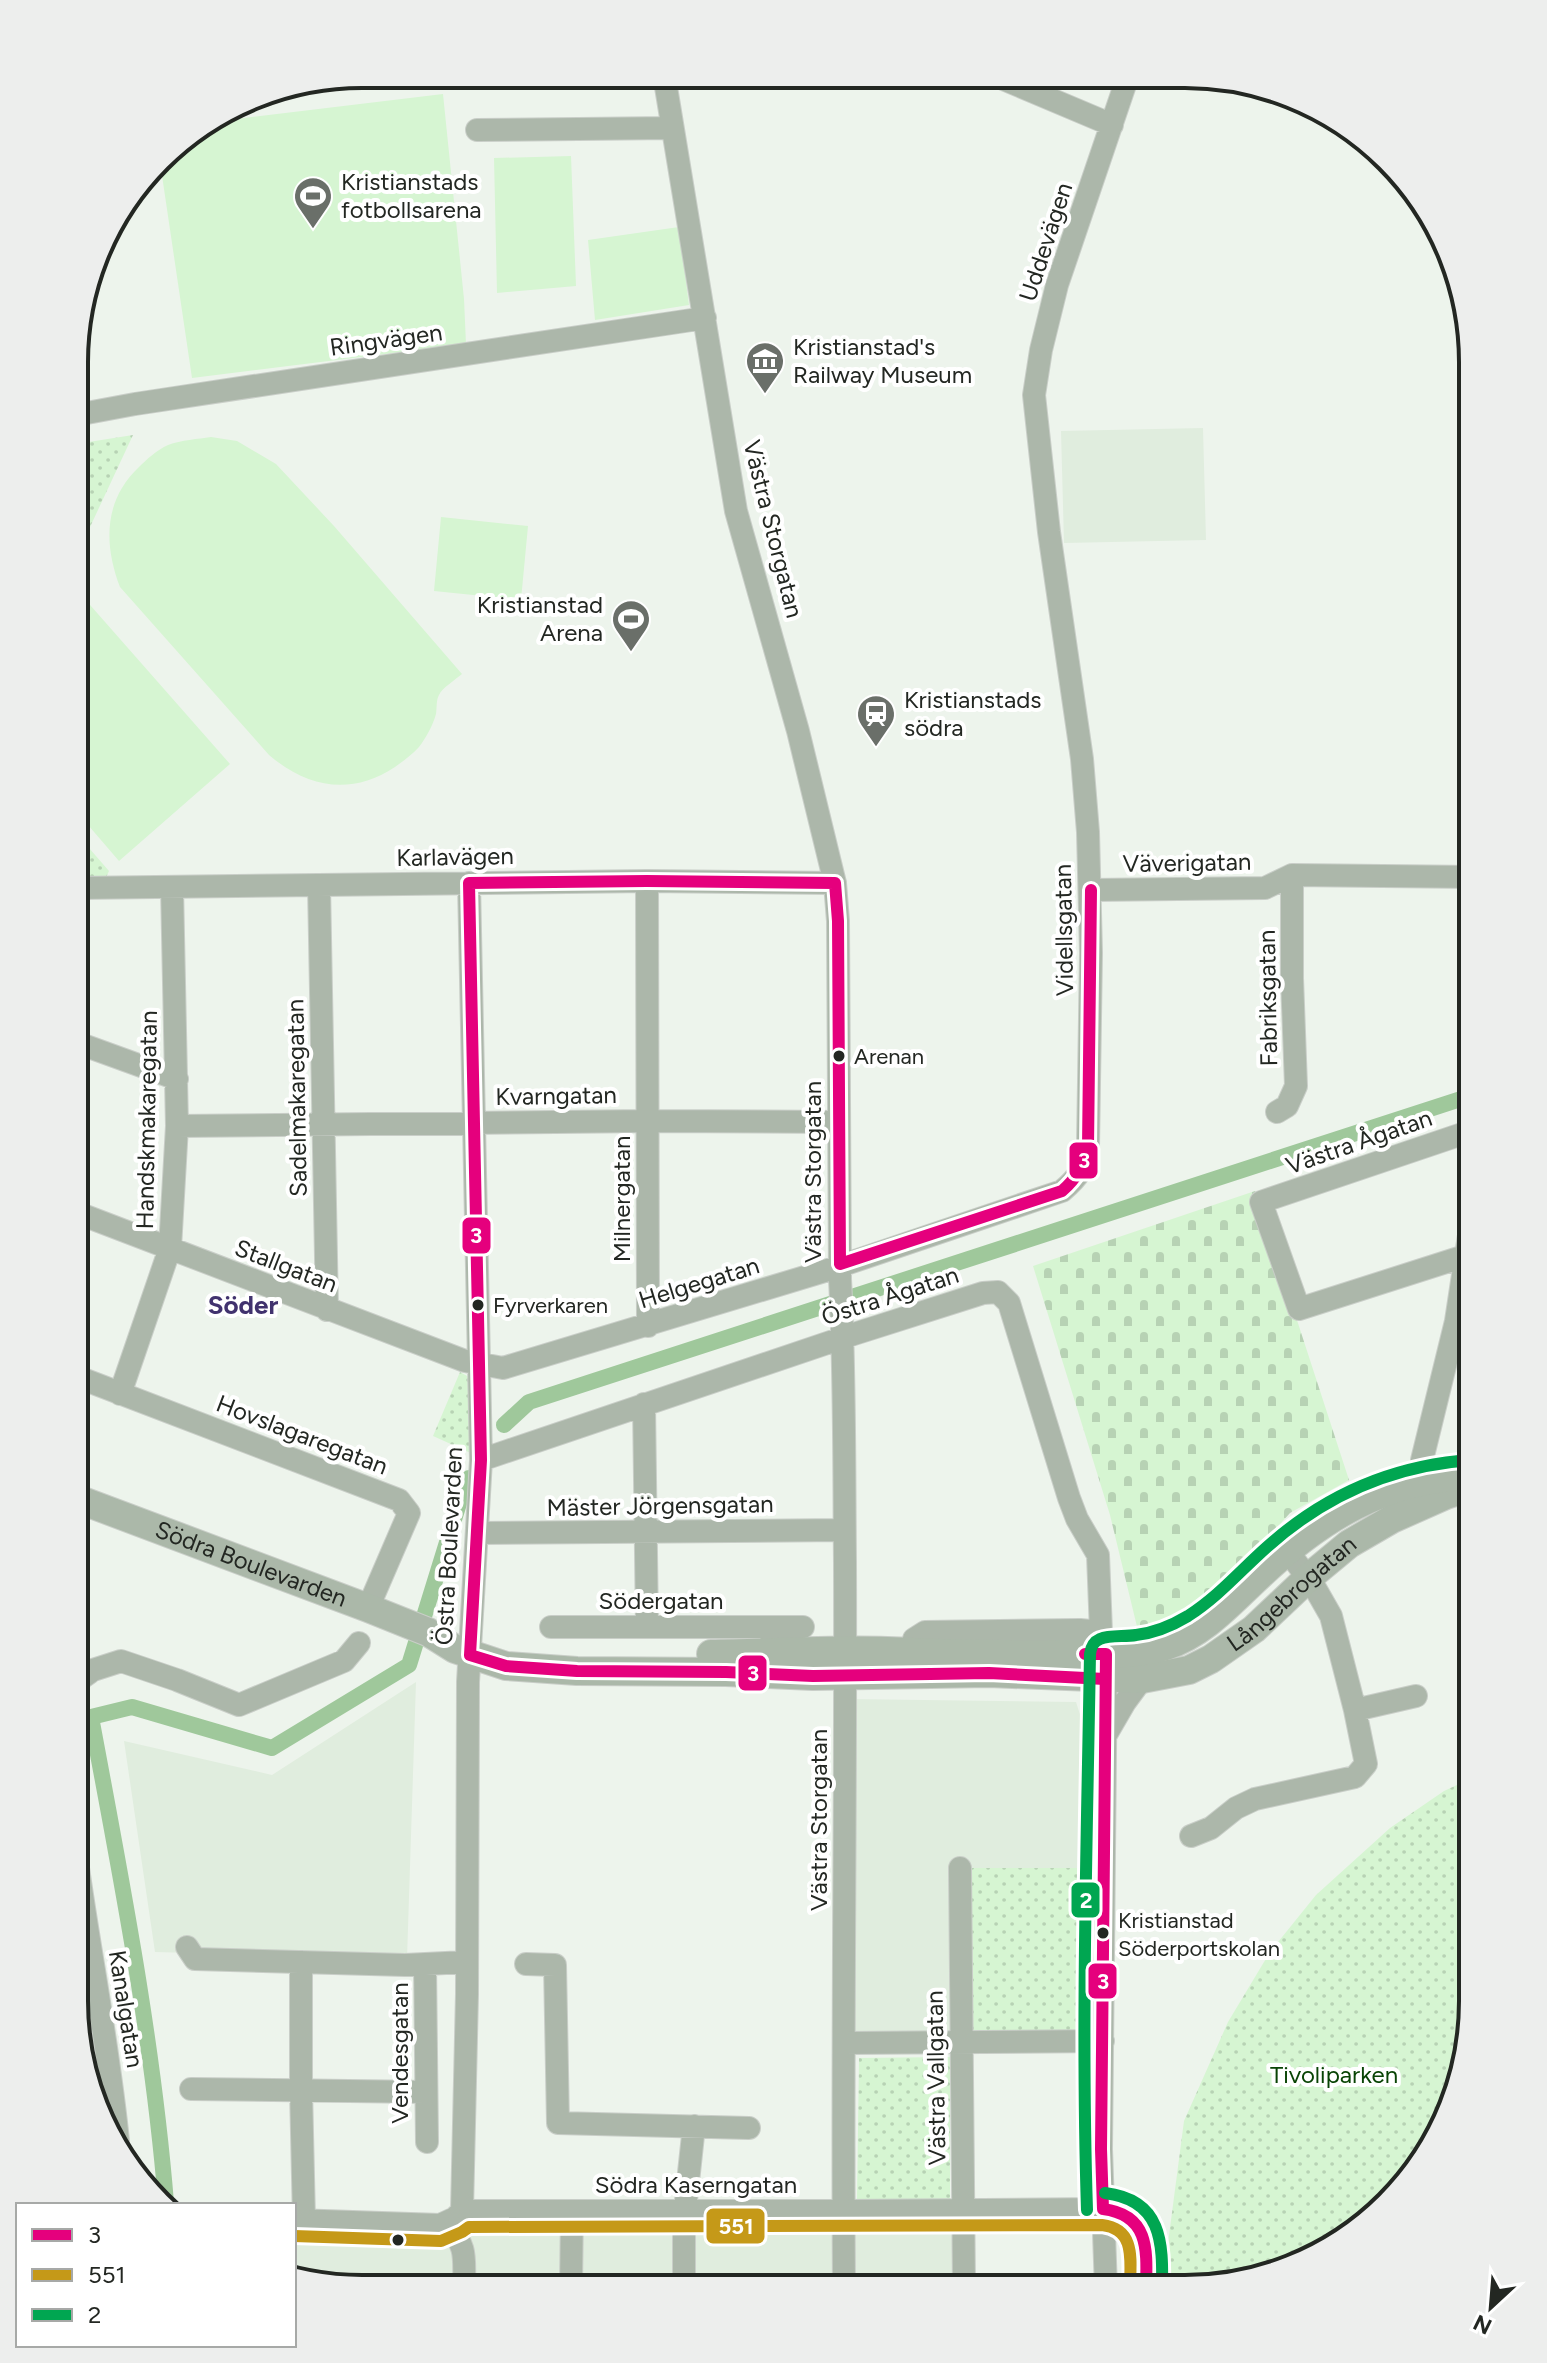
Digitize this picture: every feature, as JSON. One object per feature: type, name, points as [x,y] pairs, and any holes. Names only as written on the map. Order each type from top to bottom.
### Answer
[{"type":"main road","name":"Långebrogatan","points":[[1104,1655],[1142,1679],[1189,1670],[1211,1659],[1254,1629],[1349,1544],[1429,1490],[1458,1481]]},
{"type":"main road","name":"Långebrogatan","points":[[1104,1655],[1165,1646],[1196,1631],[1303,1537],[1371,1497],[1458,1487]]},
{"type":"main road","name":"Södra Boulevarden","points":[[88,1503],[368,1608],[428,1632],[455,1649],[470,1646],[509,1647],[581,1654],[771,1640],[845,1663],[989,1673],[1104,1655]]},
{"type":"main road","name":"Södra Boulevarden","points":[[470,1646],[506,1666],[541,1670],[726,1672],[845,1663],[911,1653],[1104,1655]]},
{"type":"street","points":[[1025,88],[1112,125]]},
{"type":"street","name":"Uddevägen","points":[[1037,429],[1034,395],[1057,285],[1124,88]]},
{"type":"street","name":"Västra Storgatan","points":[[667,89],[736,511],[798,731],[835,883],[843,1330],[844,2275]]},
{"type":"street","points":[[477,130],[671,128]]},
{"type":"street","name":"Ringvägen","points":[[88,413],[705,318]]},
{"type":"street","name":"Videllsgatan","points":[[840,1272],[1062,1191],[1079,1177],[1088,1147],[1091,890],[1082,759],[1037,429]]},
{"type":"street","name":"Väverigatan","points":[[1091,890],[1265,888],[1292,875],[1459,877]]},
{"type":"street","name":"Fabriksgatan","points":[[1277,1112],[1287,1106],[1296,1086],[1292,875]]},
{"type":"street","name":"Karlavägen","points":[[88,888],[647,881],[835,883]]},
{"type":"street","name":"Milnergatan","points":[[647,881],[648,1326]]},
{"type":"street","name":"Östra Boulevarden","points":[[464,2275],[464,2252],[454,2217],[466,1962],[468,1682],[481,1460],[469,883]]},
{"type":"street","name":"Sadelmakaregatan","points":[[319,885],[327,1310]]},
{"type":"street","name":"Handskmakaregatan","points":[[120,1394],[170,1248],[177,1126],[172,887]]},
{"type":"street","points":[[88,1047],[177,1079]]},
{"type":"street","name":"Kvarngatan","points":[[177,1126],[839,1122]]},
{"type":"street","name":"Västra Ågatan","points":[[1458,1258],[1299,1309],[1261,1202],[1459,1135]]},
{"type":"street","name":"Stallgatan","points":[[88,1217],[479,1365]]},
{"type":"street","name":"Helgegatan","points":[[479,1365],[503,1368],[813,1275],[840,1272]]},
{"type":"street","name":"Östra Ågatan","points":[[481,1460],[843,1330],[983,1293],[998,1292],[1009,1303],[1069,1498],[1098,1555],[1104,1655],[1101,2149],[1105,2275]]},
{"type":"street","points":[[1429,1490],[1422,1460],[1458,1303]]},
{"type":"street","name":"Hovslagaregatan","points":[[88,1381],[399,1500],[409,1513],[368,1608]]},
{"type":"street","points":[[644,1404],[647,1627]]},
{"type":"street","name":"Mäster Jörgensgatan","points":[[477,1533],[844,1530]]},
{"type":"street","points":[[1191,1836],[1211,1828],[1244,1803],[1355,1777],[1366,1764],[1331,1616],[1287,1550]]},
{"type":"street","name":"Södergatan","points":[[551,1627],[647,1627],[771,1640],[803,1627]]},
{"type":"street","points":[[88,1673],[121,1661],[239,1705],[344,1661],[359,1643]]},
{"type":"street","points":[[1104,1738],[1142,1679]]},
{"type":"street","points":[[1355,1710],[1416,1696]]},
{"type":"street","name":"Västra Vallgatan","points":[[960,1868],[964,2275]]},
{"type":"street","name":"Vendesgatan","points":[[187,1947],[195,1959],[425,1964],[466,1962]]},
{"type":"street","name":"Kanalgatan","points":[[88,1954],[103,2015],[115,2119]]},
{"type":"street","points":[[299,2220],[301,1962]]},
{"type":"street","name":"Vendesgatan","points":[[425,1964],[427,2142]]},
{"type":"street","points":[[526,1964],[555,1965],[558,2123],[749,2128]]},
{"type":"street","points":[[844,2043],[1103,2041]]},
{"type":"street","points":[[191,2089],[425,2092]]},
{"type":"street","points":[[684,2275],[685,2211],[694,2126]]},
{"type":"street","name":"Södra Kaserngatan","points":[[299,2220],[572,2211],[1103,2209]]},
{"type":"street","points":[[571,2275],[572,2211]]},
{"type":"shaded area","points":[[1203,428],[1206,540],[1064,543],[1061,431]]},
{"type":"shaded area","points":[[416,1682],[407,1959],[155,1952],[124,1741],[272,1775]]},
{"type":"shaded area","points":[[849,1699],[1076,1702],[1084,1727],[1081,1868],[960,1868],[961,2034],[853,2034]]},
{"type":"shaded area","points":[[964,2219],[964,2275],[326,2273],[296,2267],[296,2221]]},
{"type":"green space","name":"Kristianstads fotbollsarena","points":[[443,94],[466,344],[192,378],[162,175],[195,145],[238,119]]},
{"type":"green space","points":[[571,156],[576,286],[497,293],[494,158]]},
{"type":"green space","points":[[679,227],[689,305],[595,320],[588,240]]},
{"type":"green space","points":[[133,435],[88,531],[88,442]]},
{"type":"green space","points":[[211,437],[237,441],[276,464],[462,674],[441,692],[433,723],[419,747],[379,776],[346,785],[330,784],[314,781],[284,766],[269,755],[120,587],[111,555],[110,524],[113,509],[127,480],[160,449],[178,442]]},
{"type":"green space","points":[[441,517],[528,526],[521,600],[434,591]]},
{"type":"green space","points":[[88,603],[230,764],[119,861],[88,825]]},
{"type":"green space","points":[[88,847],[109,871],[101,888],[88,888]]},
{"type":"green space","points":[[1255,1191],[1349,1480],[1290,1513],[1195,1618],[1162,1635],[1140,1639],[1110,1515],[1033,1266]]},
{"type":"green space","points":[[460,1372],[469,1377],[473,1454],[433,1436]]},
{"type":"green space","name":"Tivoliparken","points":[[1458,1784],[1458,2019],[1454,2054],[1444,2089],[1422,2138],[1379,2195],[1322,2238],[1290,2254],[1238,2270],[1169,2275],[1168,2243],[1184,2121],[1228,2022],[1270,1952],[1316,1895],[1390,1828]]},
{"type":"green space","points":[[960,1868],[1103,1868],[1103,2041],[961,2041]]},
{"type":"green space","points":[[950,2057],[950,2200],[857,2199],[859,2058]]},
{"type":"waterway","points":[[504,1425],[529,1402],[1459,1100]]},
{"type":"waterway","points":[[165,2191],[144,2020],[91,1717],[132,1707],[272,1748],[409,1665],[469,1478]]},
{"type":"transit line","name":"3","points":[[469,883],[481,1460],[470,1655],[506,1666],[577,1671],[813,1676],[989,1673],[1105,1679]]},
{"type":"transit line","name":"3","points":[[469,883],[835,883]]},
{"type":"transit line","name":"3","points":[[835,883],[838,921],[840,1264]]},
{"type":"transit line","name":"3","points":[[840,1264],[1062,1191],[1076,1176],[1088,1147],[1091,890]]},
{"type":"transit line","name":"2","points":[[1087,2210],[1085,1932],[1090,1654],[1093,1645],[1104,1638],[1156,1630],[1188,1616],[1289,1529],[1337,1498],[1388,1476],[1458,1461]]},
{"type":"transit line","name":"3","points":[[1085,1654],[1106,1654],[1103,2209]]},
{"type":"transit line","name":"2","points":[[1105,2193],[1124,2197],[1148,2214],[1159,2240],[1162,2275]]},
{"type":"transit line","name":"3","points":[[1103,2209],[1130,2219],[1138,2227],[1145,2249],[1146,2275]]},
{"type":"transit line","name":"551","points":[[296,2236],[441,2241],[469,2227],[1102,2225],[1113,2228],[1126,2240],[1130,2275]]},
{"type":"place","name":"Kristianstads fotbollsarena","points":[[313,230]]},
{"type":"place","name":"Kristianstad's Railway Museum","points":[[765,395]]},
{"type":"place","name":"Kristianstad Arena","points":[[631,653]]},
{"type":"place","name":"Kristianstads södra","points":[[876,748]]},
{"type":"place","name":"Arenan","points":[[839,1056]]},
{"type":"place","name":"Fyrverkaren","points":[[478,1305]]},
{"type":"place","name":"Kristianstad Söderportskolan","points":[[1103,1933]]},
{"type":"district","name":"Söder","points":[[243,1305]]}]
